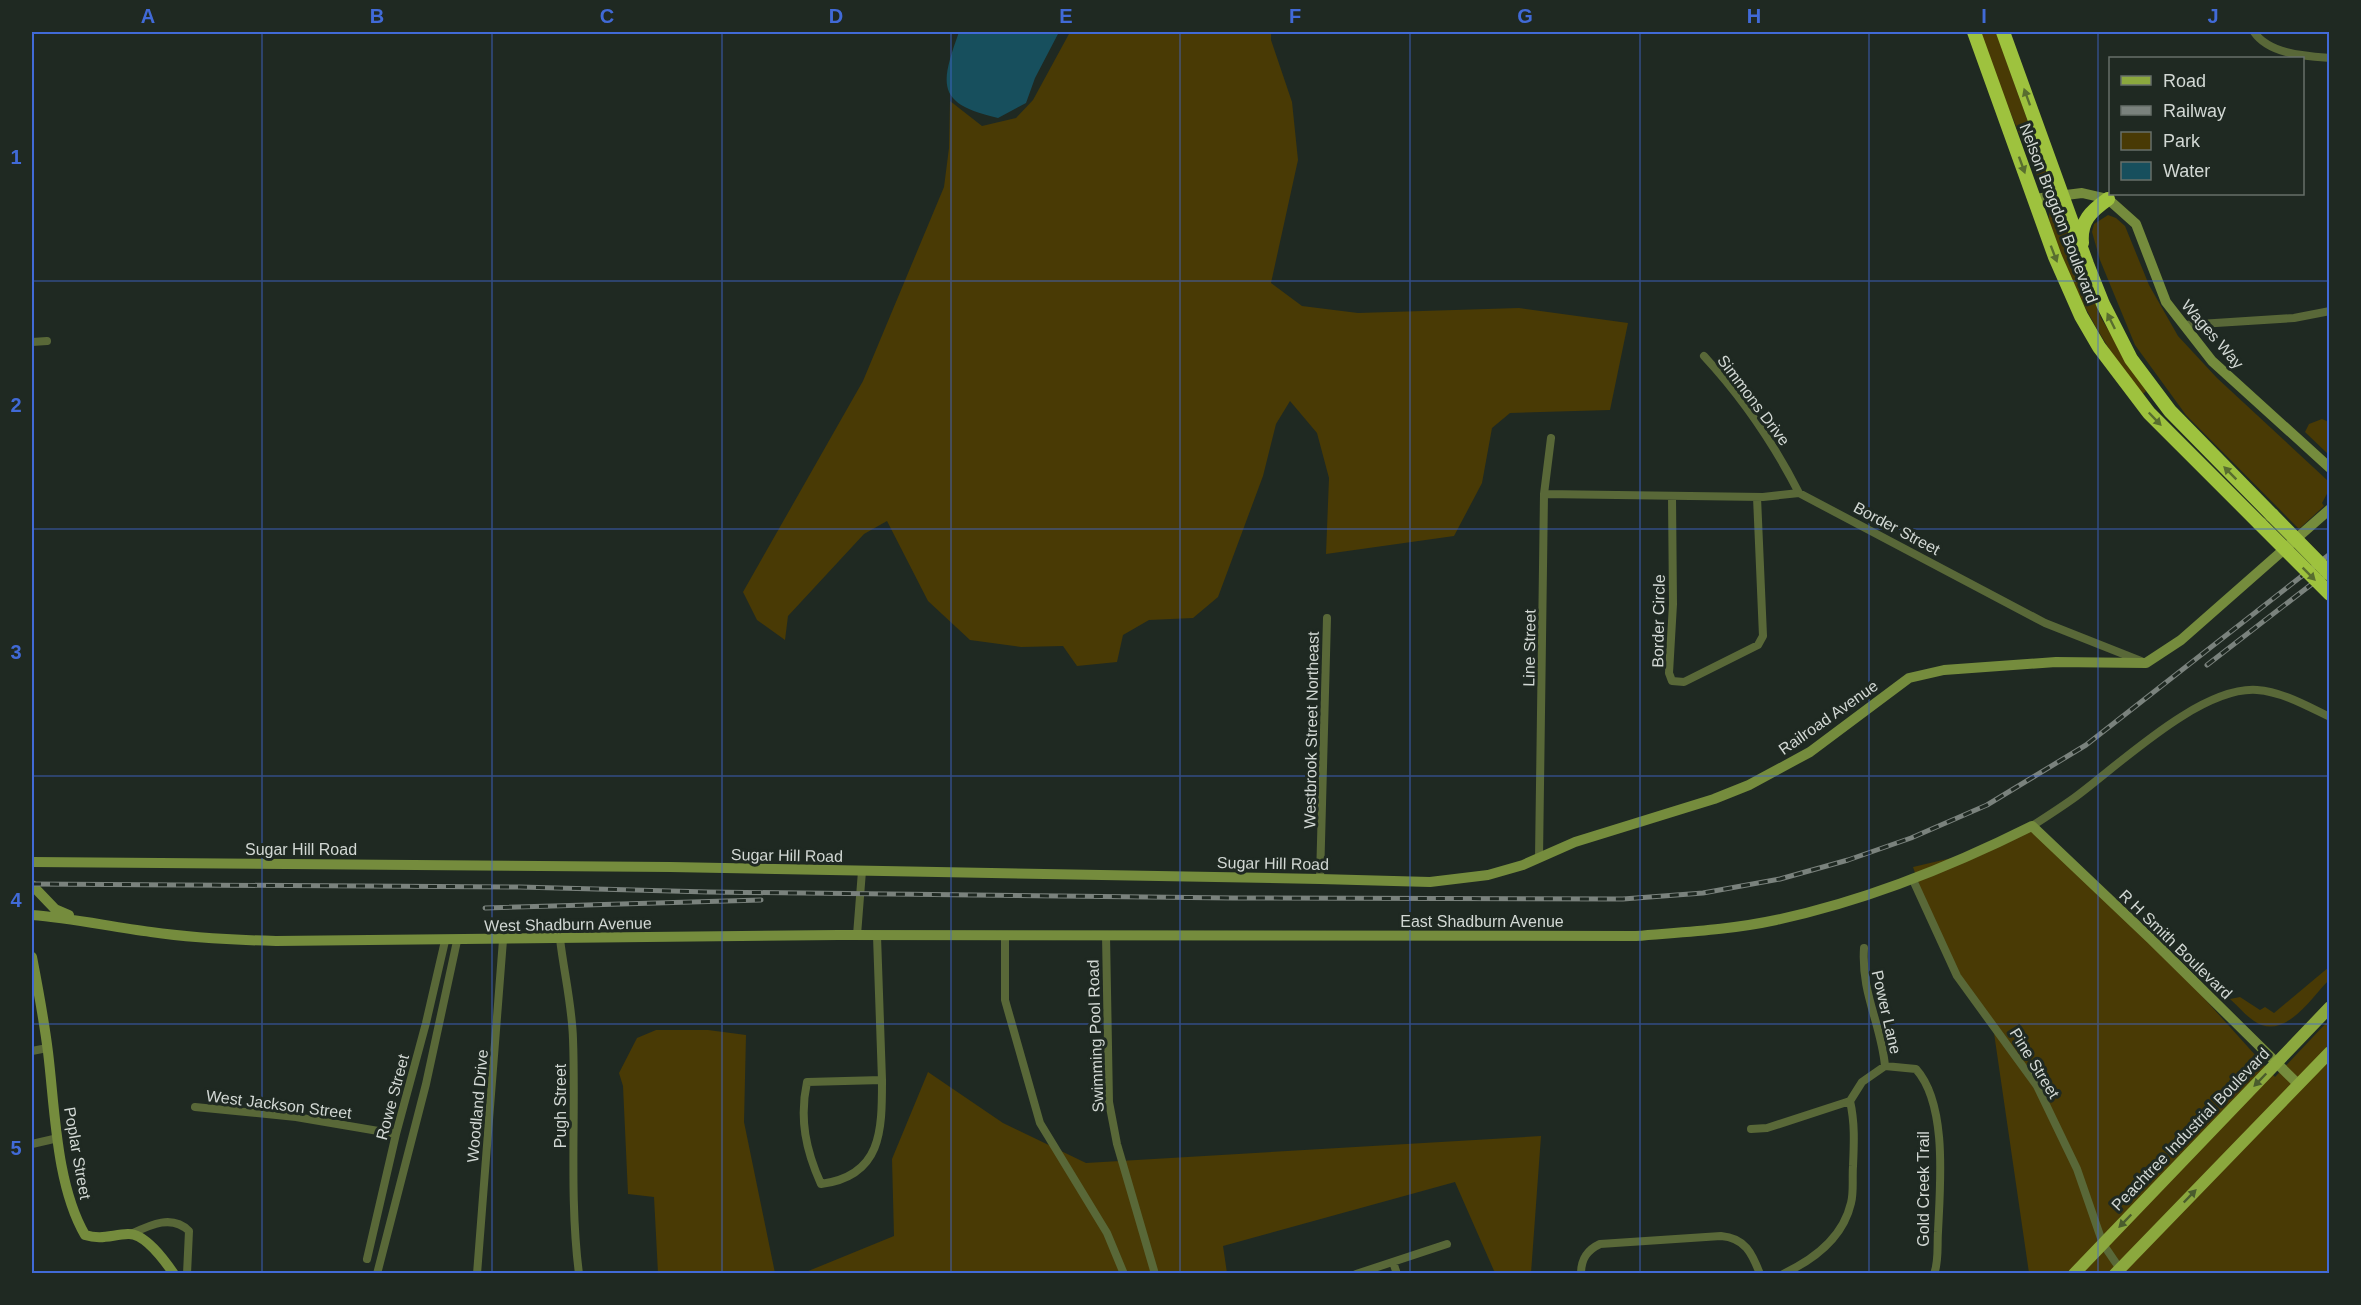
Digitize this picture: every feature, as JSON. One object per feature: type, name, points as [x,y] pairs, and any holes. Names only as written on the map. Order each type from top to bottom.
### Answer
[{"type":"highway","name":"Nelson Brogdon Boulevard","points":[[1974,32],[2034,199],[2080,313],[2099,347],[2149,412],[2330,594]]},
{"type":"highway","name":"Nelson Brogdon Boulevard","points":[[2003,32],[2082,251],[2103,304],[2131,359],[2170,411],[2330,574]]},
{"type":"highway","points":[[2082,251],[2083,223],[2089,214],[2108,199]]},
{"type":"main road","name":"Peachtree Industrial Boulevard","points":[[2074,1274],[2330,1007]]},
{"type":"main road","points":[[2118,1271],[2330,1052]]},
{"type":"street","points":[[2254,32],[2261,42],[2302,56],[2330,58]]},
{"type":"street","points":[[2034,199],[2082,193],[2108,199]]},
{"type":"street","name":"Wages Way","points":[[2108,199],[2136,224],[2166,302],[2212,361],[2330,468]]},
{"type":"street","points":[[2184,325],[2294,318],[2330,311]]},
{"type":"street","points":[[32,342],[46,341]]},
{"type":"street","name":"Simmons Drive","points":[[1704,356],[1723,376],[1767,435],[1799,493]]},
{"type":"street","name":"Line Street","points":[[1539,858],[1545,494],[1551,438]]},
{"type":"street","points":[[1545,494],[1757,497],[1799,493]]},
{"type":"street","name":"Border Street","points":[[1799,493],[2045,623],[2146,663]]},
{"type":"street","name":"Border Circle","points":[[1672,497],[1673,604],[1669,673],[1672,681],[1684,682],[1758,645],[1763,636],[1757,497]]},
{"type":"street","points":[[2146,663],[2181,640],[2330,509]]},
{"type":"street","name":"Westbrook Street Northeast","points":[[1320,879],[1327,618]]},
{"type":"street","name":"Railroad Avenue","points":[[1539,858],[1575,842],[1694,806],[1749,785],[1810,752],[1909,678],[1944,670],[2056,662],[2146,663]]},
{"type":"street","points":[[2032,826],[2073,799],[2184,714],[2223,696],[2256,690],[2290,698],[2330,717]]},
{"type":"street","name":"East Shadburn Avenue","points":[[1106,935],[1636,936],[1775,921],[1913,880],[1970,857],[2032,826]]},
{"type":"street","name":"R H Smith Boulevard","points":[[2032,826],[2298,1084]]},
{"type":"street","name":"Sugar Hill Road","points":[[32,862],[658,867],[1430,882],[1488,875],[1539,858]]},
{"type":"street","points":[[857,935],[862,871]]},
{"type":"street","name":"Pine Street","points":[[1913,880],[1957,976],[2037,1086],[2077,1169],[2103,1245],[2118,1271]]},
{"type":"street","points":[[32,885],[55,909],[77,919]]},
{"type":"street","name":"West Shadburn Avenue","points":[[32,915],[77,919],[149,932],[231,940],[457,941],[857,935],[1106,935]]},
{"type":"street","name":"Swimming Pool Road","points":[[1106,935],[1109,1102],[1117,1144],[1155,1274]]},
{"type":"street","points":[[877,936],[882,1080],[882,1126],[874,1152],[852,1178],[821,1184],[808,1155],[803,1101],[807,1082],[882,1080]]},
{"type":"street","points":[[1005,936],[1005,1000],[1040,1124],[1107,1233],[1124,1274]]},
{"type":"street","name":"Pugh Street","points":[[560,939],[570,987],[573,1038],[574,1198],[579,1274]]},
{"type":"street","name":"Woodland Drive","points":[[477,1274],[504,940]]},
{"type":"street","name":"Rowe Street","points":[[367,1259],[445,941]]},
{"type":"street","points":[[377,1274],[426,1084],[457,941]]},
{"type":"street","name":"Power Lane","points":[[1850,1101],[1862,1082],[1885,1066],[1881,1039],[1865,989],[1864,948]]},
{"type":"street","name":"Poplar Street","points":[[32,957],[34,981],[47,1048],[58,1138],[73,1214],[85,1234],[98,1239],[131,1234],[168,1221],[182,1223],[189,1231],[187,1274]]},
{"type":"street","points":[[32,1051],[47,1048]]},
{"type":"street","name":"Gold Creek Trail","points":[[1885,1066],[1916,1069],[1927,1081],[1939,1128],[1940,1188],[1934,1274]]},
{"type":"street","points":[[1751,1129],[1767,1128],[1850,1101],[1854,1121],[1851,1203],[1842,1223],[1826,1247],[1806,1263],[1782,1274]]},
{"type":"street","name":"West Jackson Street","points":[[195,1107],[296,1117],[396,1134]]},
{"type":"street","points":[[32,1143],[58,1138]]},
{"type":"street","points":[[131,1234],[144,1241],[174,1274]]},
{"type":"street","points":[[1581,1274],[1583,1259],[1587,1252],[1600,1244],[1721,1236],[1739,1240],[1747,1246],[1760,1274]]},
{"type":"street","points":[[1356,1274],[1447,1244]]},
{"type":"street","points":[[1393,1262],[1397,1274]]},
{"type":"green space","points":[[1070,32],[1271,32],[1271,40],[1292,102],[1298,160],[1271,283],[1302,306],[1358,313],[1519,308],[1628,323],[1610,410],[1510,413],[1492,428],[1482,483],[1454,536],[1326,554],[1329,478],[1317,433],[1290,401],[1276,424],[1263,476],[1218,597],[1193,618],[1149,620],[1123,635],[1117,662],[1077,666],[1063,646],[1021,647],[970,640],[928,601],[887,521],[864,534],[788,616],[785,640],[757,620],[743,592],[863,381],[944,187],[949,148],[950,101],[982,126],[1016,118],[1033,100]]},
{"type":"green space","points":[[1980,32],[1996,32],[2047,175],[2045,185],[2037,176],[1993,71]]},
{"type":"green space","points":[[2051,207],[2065,224],[2101,318],[2146,391],[2142,395],[2106,344],[2076,290],[2051,229],[2049,212]]},
{"type":"green space","points":[[2108,215],[2116,218],[2125,226],[2149,285],[2178,336],[2217,378],[2327,480],[2329,490],[2322,503],[2324,506],[2299,529],[2186,415],[2135,345],[2100,260],[2092,232],[2094,224]]},
{"type":"green space","points":[[2322,419],[2329,422],[2329,455],[2305,432],[2309,424]]},
{"type":"green space","points":[[2030,829],[2148,936],[2275,1077],[2329,1020],[2329,1273],[2029,1273],[1994,1033],[1942,951],[1913,867],[1973,853]]},
{"type":"green space","points":[[2329,967],[2329,980],[2314,997],[2296,1015],[2276,1026],[2265,1026],[2254,1021],[2230,999],[2240,997],[2260,1010],[2265,1007],[2274,1013]]},
{"type":"green space","points":[[656,1030],[708,1030],[746,1035],[744,1122],[775,1273],[658,1273],[654,1197],[628,1194],[623,1086],[619,1073],[637,1038]]},
{"type":"green space","points":[[928,1072],[1003,1123],[1086,1163],[1541,1136],[1531,1273],[1495,1273],[1455,1182],[1223,1246],[1227,1273],[801,1274],[894,1236],[892,1159]]},
{"type":"water","points":[[959,32],[1059,32],[1035,78],[1026,103],[998,118],[963,106],[953,99],[948,90],[948,66]]},
{"type":"railway","points":[[32,884],[520,887],[709,892],[1233,898],[1623,899],[1703,893],[1780,879],[1848,860],[1911,838],[1987,805],[2086,745],[2330,554]]},
{"type":"railway","points":[[2207,665],[2330,570]]},
{"type":"railway","points":[[485,908],[761,900]]}]
